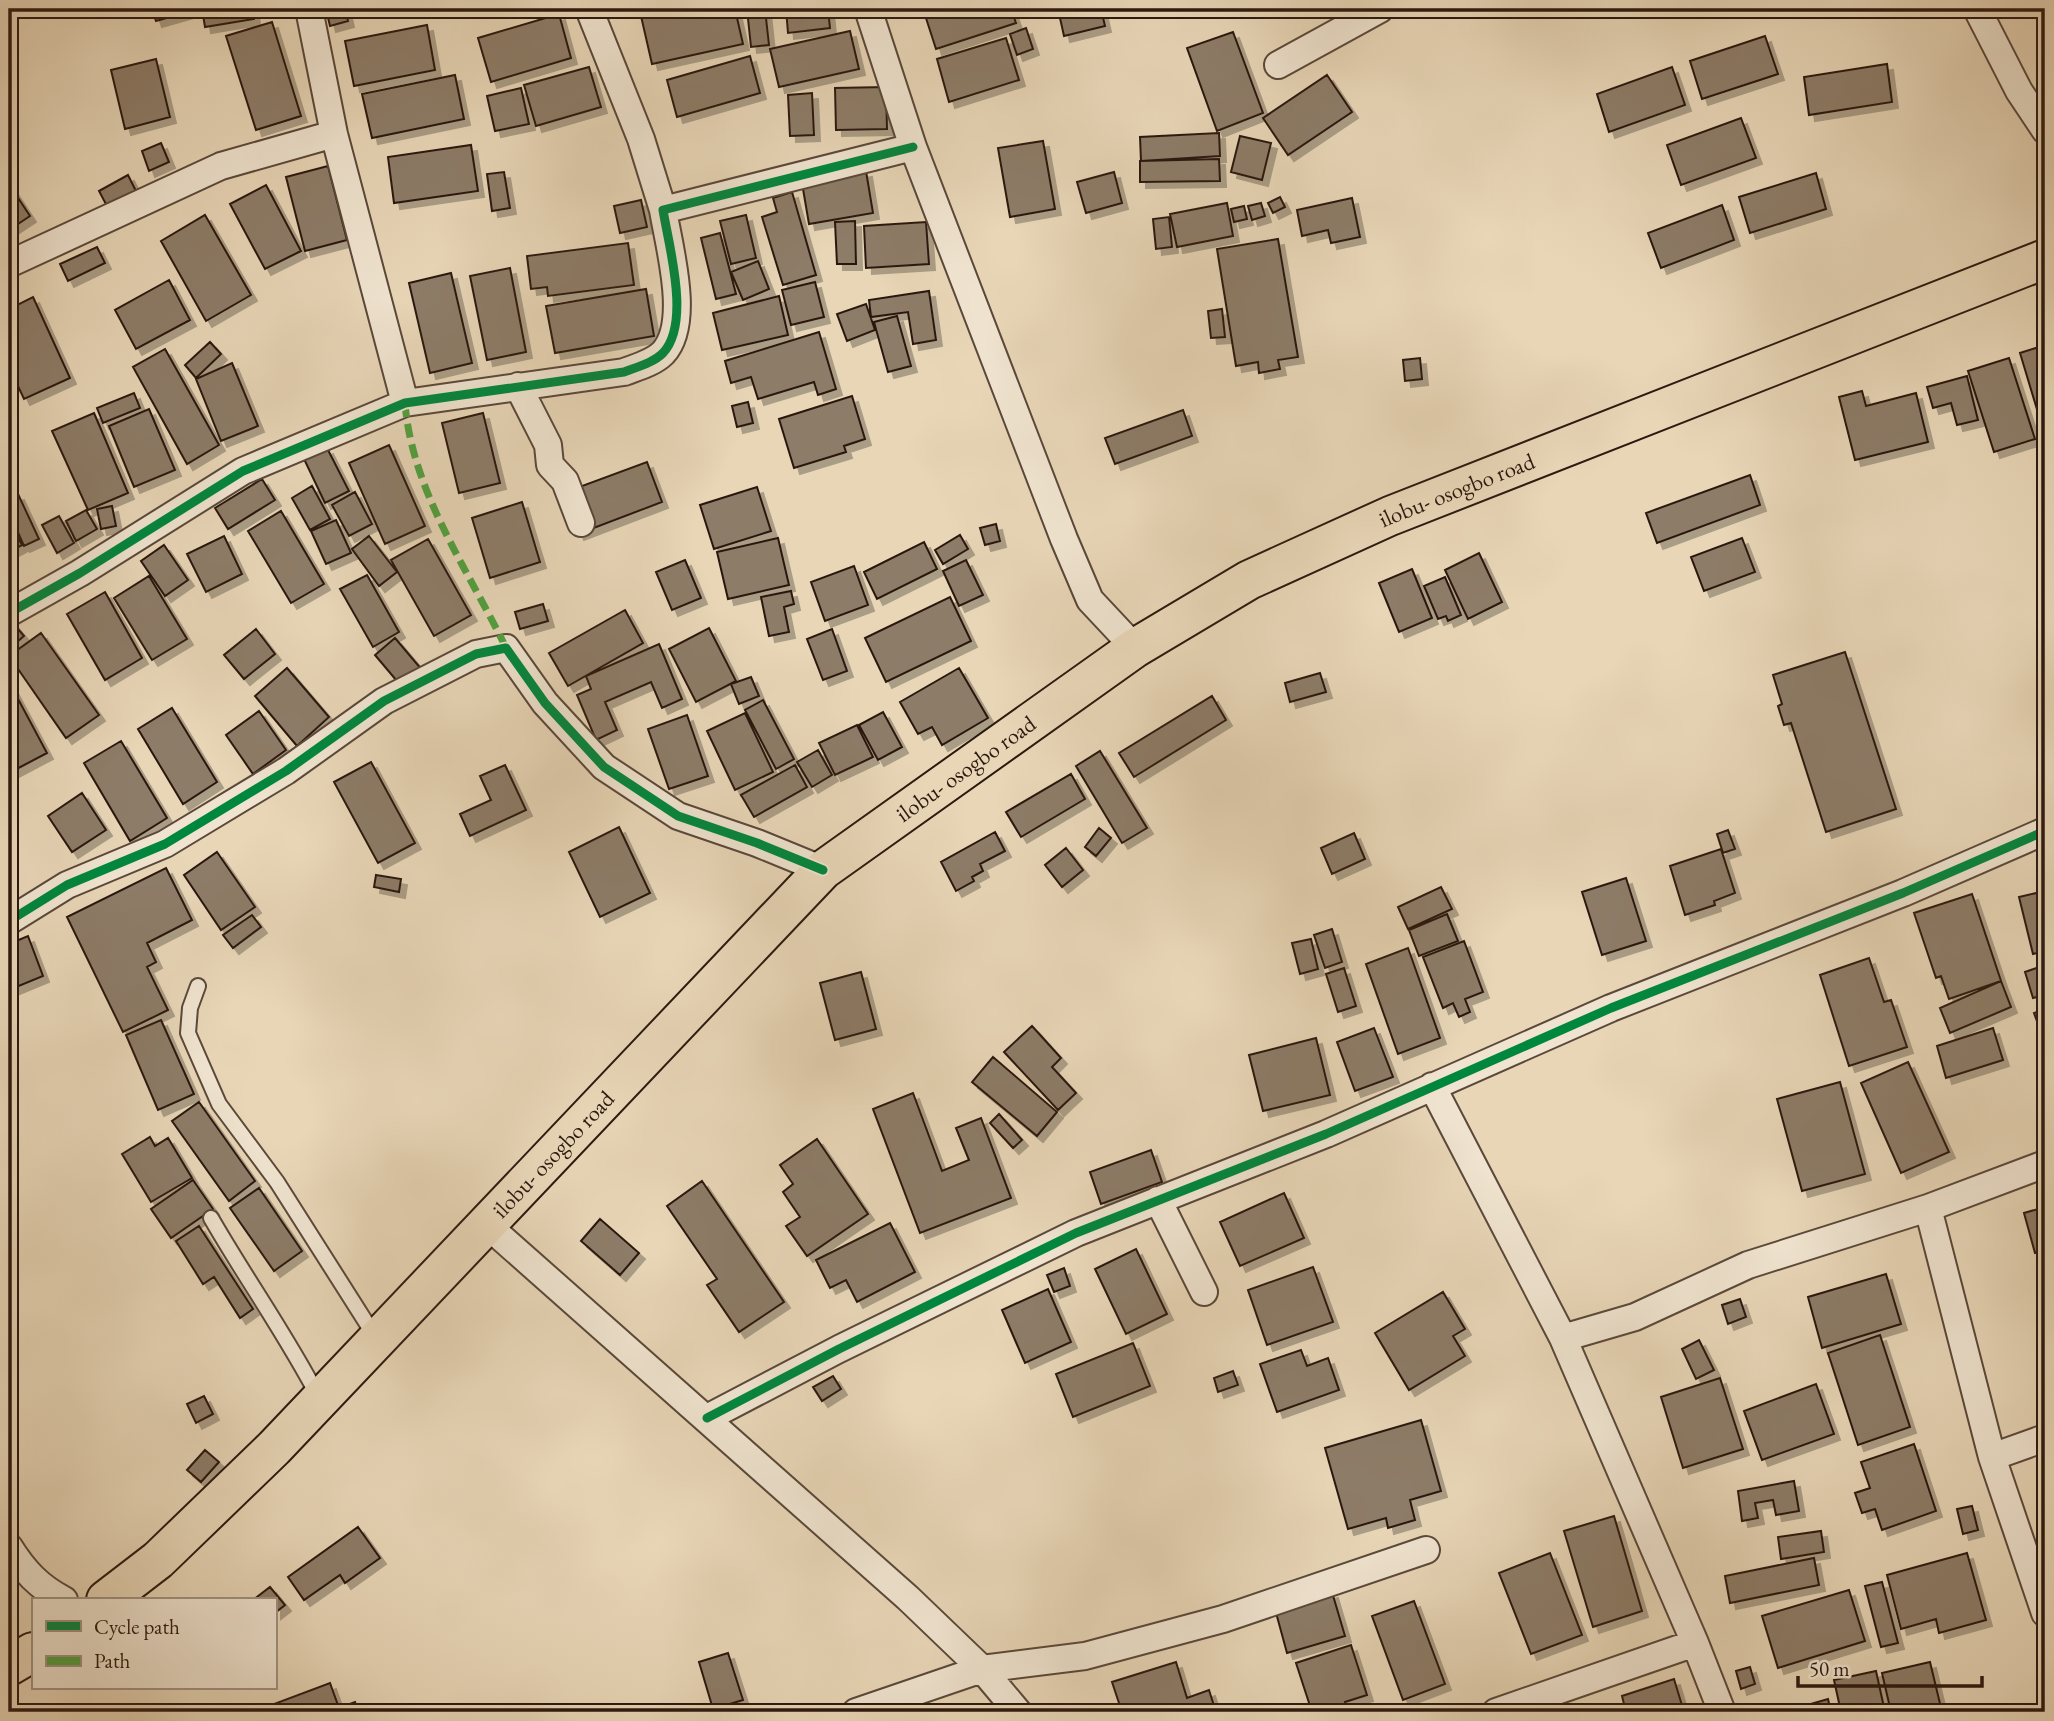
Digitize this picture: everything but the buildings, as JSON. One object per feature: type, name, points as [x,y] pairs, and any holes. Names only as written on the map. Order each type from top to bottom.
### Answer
[{"type":"main road","name":"ilobu- osogbo road","points":[[109,1598],[158,1560],[320,1400],[822,870],[1135,648],[1249,580],[1390,516],[2045,259]]},
{"type":"main road","points":[[9,1666],[32,1653]]},
{"type":"street","points":[[309,9],[334,134],[405,403]]},
{"type":"street","points":[[9,613],[80,573],[243,471],[405,403],[624,372],[647,364],[664,352],[679,317],[663,210],[641,139],[589,9]]},
{"type":"street","points":[[868,9],[913,147],[1090,600],[1135,648]]},
{"type":"street","points":[[1278,65],[1380,9]]},
{"type":"street","points":[[1977,9],[2019,91],[2045,130]]},
{"type":"street","points":[[9,264],[221,166],[334,134]]},
{"type":"street","points":[[663,210],[913,147]]},
{"type":"street","points":[[518,386],[548,445],[550,465],[565,481],[581,523]]},
{"type":"street","points":[[9,921],[67,885],[165,844],[286,771],[384,701],[477,654],[506,648],[545,704],[604,767],[678,816],[757,843],[822,870]]},
{"type":"street","points":[[707,1418],[839,1349],[1076,1233],[1326,1134],[1611,1008],[1903,893],[2045,831]]},
{"type":"street","points":[[1432,1086],[1563,1338],[1695,1643],[1722,1712]]},
{"type":"street","points":[[1563,1338],[1635,1317],[1748,1265],[1928,1208],[2045,1164]]},
{"type":"street","points":[[1158,1200],[1204,1292]]},
{"type":"street","points":[[1928,1208],[1992,1457],[2045,1613]]},
{"type":"street","points":[[486,1224],[707,1418],[982,1669],[1018,1712]]},
{"type":"street","points":[[1992,1457],[2045,1438]]},
{"type":"street","points":[[9,1547],[22,1568],[44,1590],[60,1598]]},
{"type":"street","points":[[856,1712],[982,1669],[1085,1656],[1223,1619],[1426,1550]]},
{"type":"street","points":[[1496,1712],[1695,1643]]},
{"type":"lane","points":[[198,986],[190,1008],[188,1033],[219,1104],[277,1181],[377,1339]]},
{"type":"lane","points":[[211,1218],[245,1278],[295,1351],[320,1400]]},
{"type":"marked path","points":[[405,403],[418,468],[430,499],[506,648]]},
{"type":"cycle path","points":[[9,613],[80,573],[243,471],[405,403],[624,372],[650,362],[663,353],[671,340],[676,323],[676,284],[663,210],[913,147]]},
{"type":"cycle path","points":[[9,921],[67,885],[165,844],[286,771],[384,701],[476,654],[506,648],[545,703],[604,767],[678,816],[757,843],[823,870]]},
{"type":"cycle path","points":[[707,1418],[839,1349],[1076,1233],[1326,1134],[1611,1008],[1903,893],[2045,831]]}]
